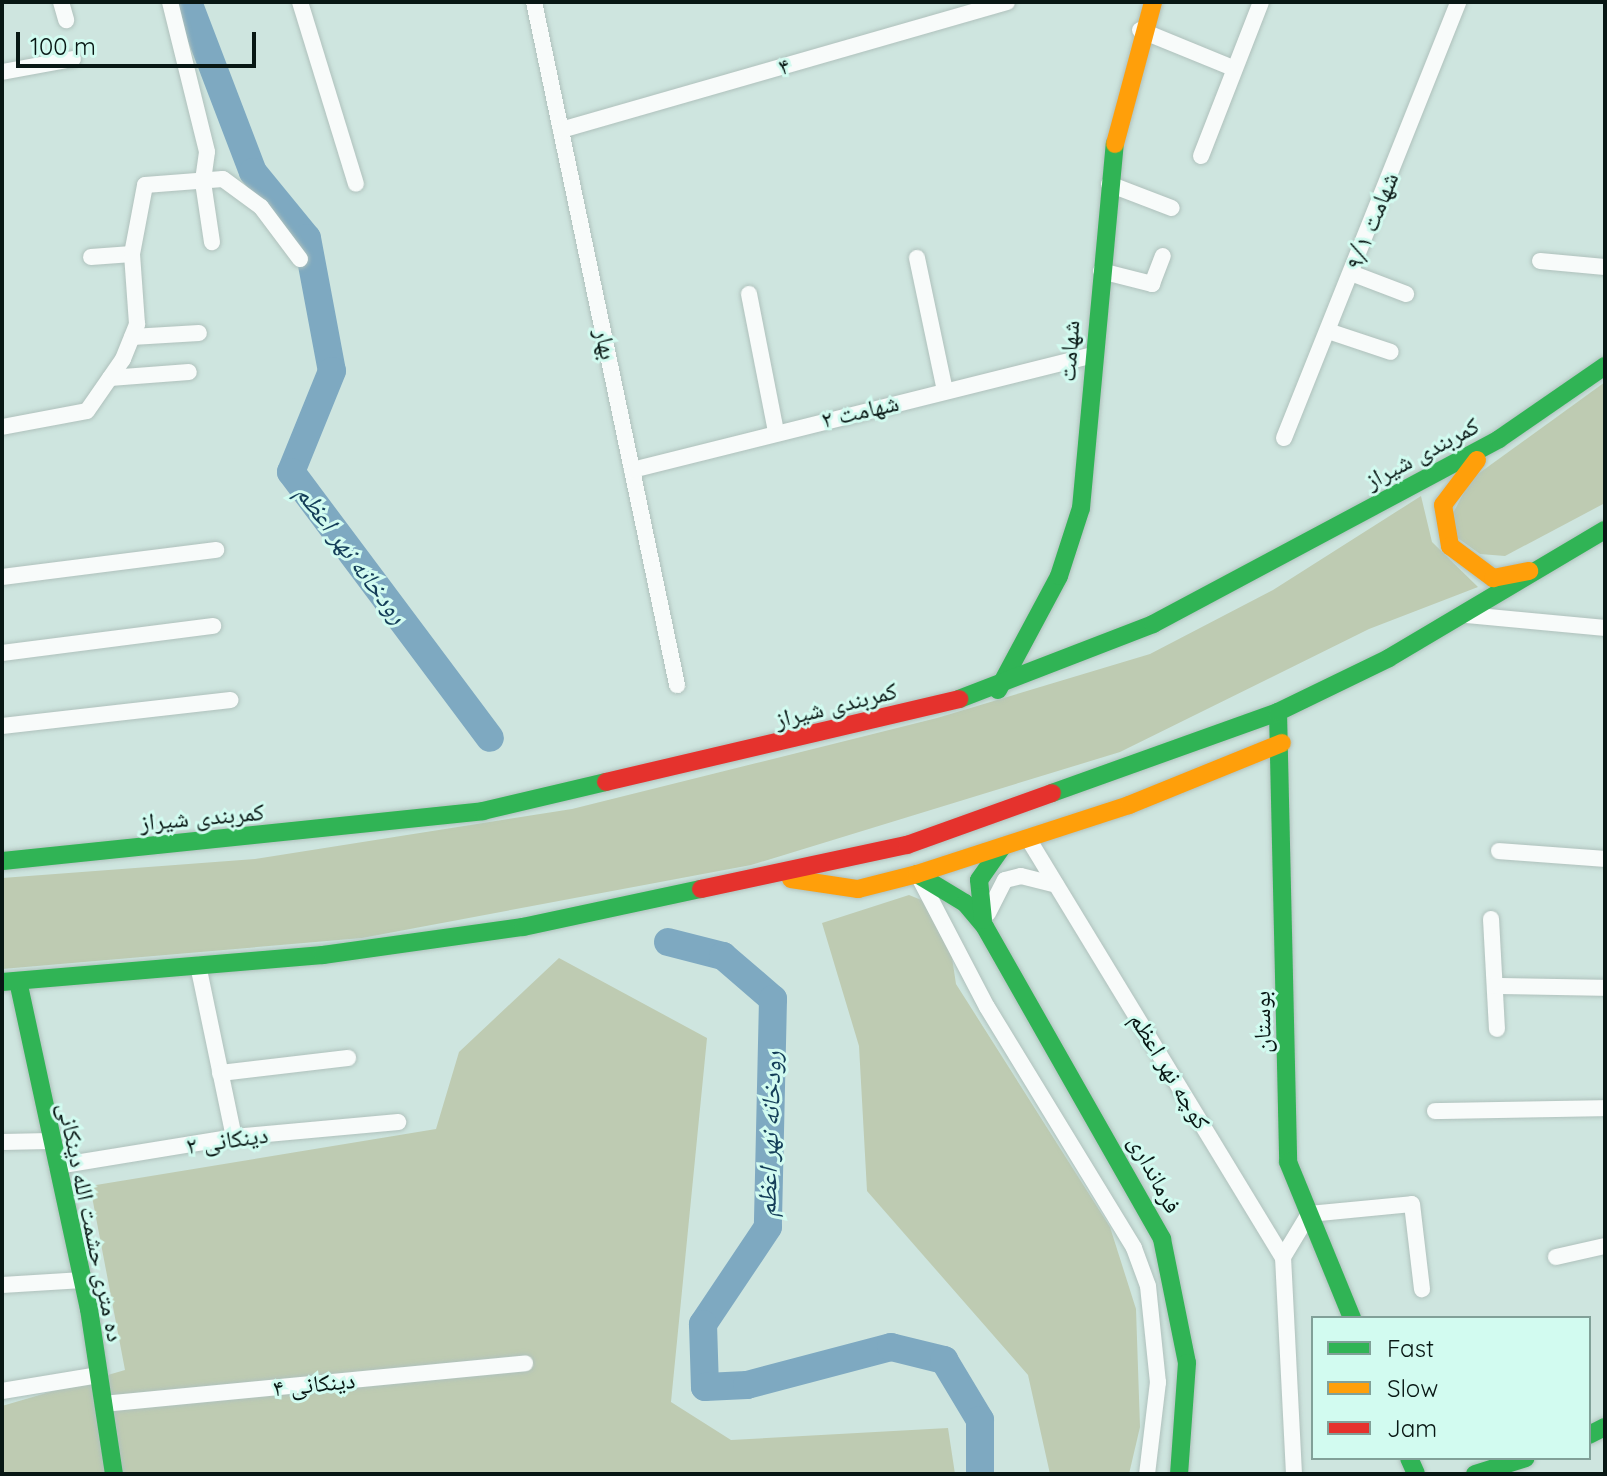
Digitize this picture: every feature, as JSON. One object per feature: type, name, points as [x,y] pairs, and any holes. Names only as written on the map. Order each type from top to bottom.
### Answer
[{"type":"main road","name":"شهامت","points":[[998,690],[1059,576],[1081,508],[1091,456],[1089,356],[1109,184],[1140,30],[1153,2]]},
{"type":"main road","name":"کمربندی شیراز","points":[[2,861],[483,811],[998,690],[1153,624],[1499,439],[1605,366]]},
{"type":"main road","points":[[1499,439],[1451,486],[1441,525],[1450,546],[1465,564],[1493,578],[1563,557]]},
{"type":"main road","points":[[10,982],[198,965],[523,927],[778,876],[920,840],[1278,712],[1466,615],[1605,530]]},
{"type":"main road","name":"بوستان","points":[[1278,712],[1282,743],[1288,1162],[1351,1316]]},
{"type":"main road","points":[[778,876],[858,889],[917,874],[1029,840],[1282,743]]},
{"type":"main road","name":"فرمانداری","points":[[985,927],[979,880],[1001,848]]},
{"type":"main road","name":"فرمانداری","points":[[917,874],[965,903],[985,927],[1162,1239],[1187,1363],[1179,1474]]},
{"type":"main road","name":"ده متری حشمت الله دینکانی","points":[[10,982],[83,1280],[114,1474]]},
{"type":"main road","points":[[1475,1474],[1520,1460]]},
{"type":"street","points":[[61,2],[66,20]]},
{"type":"street","points":[[170,2],[207,152],[203,182],[212,242]]},
{"type":"street","points":[[300,2],[356,184]]},
{"type":"street","name":"بهار","points":[[534,2],[677,685]]},
{"type":"street","name":"۴","points":[[561,130],[1007,2]]},
{"type":"street","points":[[1201,156],[1261,2]]},
{"type":"street","name":"۹/۱ شهامت","points":[[1284,438],[1458,2]]},
{"type":"street","points":[[1140,30],[1233,68]]},
{"type":"street","points":[[2,72],[73,59]]},
{"type":"street","points":[[2,427],[87,411],[110,378],[132,337],[132,254],[145,185],[223,179],[261,207],[300,259]]},
{"type":"street","points":[[1109,184],[1172,208]]},
{"type":"street","points":[[91,257],[132,254]]},
{"type":"street","points":[[1101,271],[1152,284],[1163,256]]},
{"type":"street","points":[[917,258],[945,391]]},
{"type":"street","points":[[1540,261],[1605,267]]},
{"type":"street","points":[[1351,273],[1406,294]]},
{"type":"street","points":[[749,294],[776,431]]},
{"type":"street","points":[[1328,331],[1391,352]]},
{"type":"street","points":[[132,337],[199,333]]},
{"type":"street","name":"۲ شهامت","points":[[632,470],[776,431],[1089,356]]},
{"type":"street","points":[[110,378],[189,372]]},
{"type":"street","points":[[2,577],[216,550]]},
{"type":"street","points":[[1466,615],[1605,628]]},
{"type":"street","points":[[2,653],[213,626]]},
{"type":"street","points":[[2,726],[231,700]]},
{"type":"street","name":"کوچه نهر اعظم","points":[[1029,840],[1283,1257]]},
{"type":"street","points":[[1499,851],[1605,859]]},
{"type":"street","points":[[917,874],[987,1007],[1134,1248],[1148,1286],[1158,1382],[1147,1474]]},
{"type":"street","points":[[985,927],[993,893],[1005,880],[1021,876],[1056,885]]},
{"type":"street","points":[[1491,919],[1497,1029]]},
{"type":"street","points":[[198,965],[234,1137]]},
{"type":"street","points":[[1495,986],[1605,988]]},
{"type":"street","points":[[220,1073],[348,1058]]},
{"type":"street","points":[[1435,1111],[1605,1108]]},
{"type":"street","name":"۲ دینکانی","points":[[57,1166],[234,1137],[398,1122]]},
{"type":"street","points":[[2,1142],[50,1141]]},
{"type":"street","points":[[1294,1474],[1283,1257],[1309,1214],[1412,1204],[1422,1289]]},
{"type":"street","points":[[1556,1257],[1605,1246]]},
{"type":"street","points":[[2,1285],[83,1280]]},
{"type":"street","name":"۴ دینکانی","points":[[103,1404],[525,1363]]},
{"type":"street","points":[[2,1391],[99,1375]]},
{"type":"green space","points":[[1605,382],[1605,503],[1505,556],[1480,554],[1455,536],[1452,515],[1471,479]]},
{"type":"green space","points":[[1421,496],[1432,542],[1478,587],[1369,629],[1120,752],[751,865],[362,938],[2,969],[2,878],[255,859],[572,809],[937,718],[1150,654],[1273,590]]},
{"type":"green space","points":[[909,895],[924,901],[951,951],[956,984],[1110,1227],[1136,1309],[1140,1427],[1129,1474],[1050,1474],[1028,1375],[867,1191],[859,1046],[822,923]]},
{"type":"green space","points":[[559,958],[707,1038],[671,1402],[731,1440],[948,1428],[955,1474],[2,1474],[2,1406],[125,1370],[90,1186],[436,1129],[459,1052]]},
{"type":"waterway","name":"رودخانه نهر اعظم","points":[[188,2],[253,172],[307,238],[332,371],[291,472],[490,738]]},
{"type":"waterway","name":"رودخانه نهر اعظم","points":[[668,942],[723,956],[773,999],[768,1227],[703,1324],[705,1387],[747,1385],[891,1347],[944,1360],[980,1420],[980,1474]]},
{"type":"traffic: fast","points":[[998,690],[1059,576],[1081,508],[1115,144]]},
{"type":"traffic: fast","points":[[959,699],[1153,624],[1499,439],[1605,366]]},
{"type":"traffic: fast","points":[[1052,793],[1278,712],[1389,658],[1605,530]]},
{"type":"traffic: fast","points":[[1278,712],[1288,1162],[1351,1316]]},
{"type":"traffic: fast","points":[[2,861],[483,811],[606,782]]},
{"type":"traffic: fast","points":[[983,920],[979,880],[1001,848]]},
{"type":"traffic: fast","points":[[917,874],[965,903],[985,927],[1162,1239],[1187,1363],[1179,1474]]},
{"type":"traffic: fast","points":[[2,982],[323,955],[523,927],[701,889]]},
{"type":"traffic: fast","points":[[18,981],[89,1309],[114,1474]]},
{"type":"traffic: fast","points":[[1591,1434],[1605,1427]]},
{"type":"traffic: fast","points":[[1410,1460],[1416,1474]]},
{"type":"traffic: fast","points":[[1475,1474],[1520,1460]]},
{"type":"traffic: slow","points":[[1115,144],[1153,2]]},
{"type":"traffic: slow","points":[[1477,460],[1443,505],[1450,546],[1493,578],[1529,571]]},
{"type":"traffic: slow","points":[[791,879],[858,889],[917,874],[1129,805],[1282,743]]},
{"type":"traffic: jam","points":[[606,782],[959,699]]},
{"type":"traffic: jam","points":[[701,889],[907,845],[1052,793]]}]
